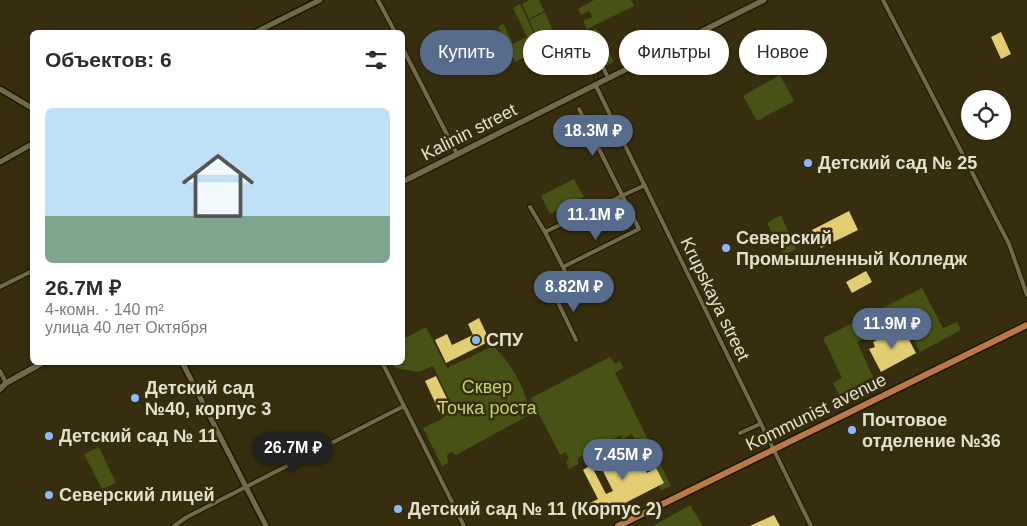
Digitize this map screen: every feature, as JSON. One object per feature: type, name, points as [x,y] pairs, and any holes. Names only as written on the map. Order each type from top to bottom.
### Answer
[{"type":"main road","name":"Kalinin street","points":[[405,181],[764,0]]},
{"type":"main road","name":"Kommunist avenue","points":[[618,526],[1027,325]]},
{"type":"main road","points":[[0,388],[39,365]]},
{"type":"street","points":[[260,30],[320,0]]},
{"type":"street","points":[[378,0],[394,30]]},
{"type":"street","points":[[883,0],[1009,244],[1027,295]]},
{"type":"street","points":[[405,53],[458,155]]},
{"type":"street","name":"Krupskaya street","points":[[595,84],[811,526]]},
{"type":"street","points":[[0,89],[30,107]]},
{"type":"street","points":[[563,267],[639,229],[579,109]]},
{"type":"street","points":[[0,162],[30,145]]},
{"type":"street","points":[[545,232],[645,185]]},
{"type":"street","points":[[530,207],[545,232],[569,281],[566,287],[546,299]]},
{"type":"street","points":[[0,286],[30,272]]},
{"type":"street","points":[[554,294],[576,340]]},
{"type":"street","points":[[184,365],[266,526]]},
{"type":"street","points":[[384,365],[464,526]]},
{"type":"street","points":[[0,371],[6,383]]},
{"type":"street","points":[[174,526],[187,517],[404,406]]},
{"type":"street","points":[[740,433],[760,424]]},
{"type":"green space","points":[[529,0],[539,0],[544,11],[529,19],[522,4]]},
{"type":"green space","points":[[594,0],[631,0],[634,6],[587,29],[583,21],[592,17],[589,11],[581,15],[578,9]]},
{"type":"green space","points":[[520,4],[532,30],[524,30],[513,8]]},
{"type":"green space","points":[[545,12],[553,30],[534,30],[529,20]]},
{"type":"green space","points":[[503,23],[506,30],[499,30],[498,27]]},
{"type":"green space","points":[[523,39],[523,58],[515,62],[513,58],[513,44]]},
{"type":"green space","points":[[609,52],[614,62],[609,64]]},
{"type":"green space","points":[[780,75],[794,101],[757,121],[743,96]]},
{"type":"green space","points":[[574,179],[584,197],[550,214],[541,196]]},
{"type":"green space","points":[[781,215],[796,249],[784,256],[767,223]]},
{"type":"green space","points":[[922,288],[943,328],[957,322],[961,330],[920,352],[907,326],[897,320],[857,342],[873,377],[839,395],[833,383],[842,378],[823,338]]},
{"type":"green space","name":"Сквер Точка роста","points":[[426,327],[447,368],[493,346],[517,377],[531,414],[456,455],[451,452],[447,455],[448,463],[442,466],[423,428],[442,419],[453,407],[433,366],[419,372],[395,368],[393,365],[405,365],[405,338]]},
{"type":"green space","points":[[610,357],[615,364],[620,361],[623,368],[615,373],[671,486],[661,490],[632,434],[622,440],[621,435],[578,458],[578,464],[569,469],[566,462],[569,459],[566,452],[560,455],[538,412],[534,413],[531,398]]},
{"type":"green space","points":[[99,447],[116,483],[102,489],[84,454]]},
{"type":"green space","points":[[690,505],[703,526],[653,526]]},
{"type":"building","points":[[1001,32],[1011,54],[1001,59],[991,37]]},
{"type":"building","points":[[849,211],[858,230],[821,248],[812,230]]},
{"type":"building","points":[[866,271],[872,282],[852,293],[846,282]]},
{"type":"building","name":"СПУ","points":[[479,318],[490,341],[446,363],[435,340],[447,334],[452,345],[473,335],[468,324]]},
{"type":"building","points":[[897,330],[899,335],[905,332],[916,353],[881,372],[869,349],[875,347],[873,342]]},
{"type":"building","points":[[436,376],[451,407],[440,413],[425,381]]},
{"type":"building","points":[[631,441],[647,473],[656,468],[664,483],[598,517],[590,503],[598,499],[583,470],[591,465],[606,494],[613,491],[603,471],[624,460],[618,448]]},
{"type":"building","points":[[774,515],[780,526],[750,526]]},
{"type":"place","name":"Детский сад № 25","points":[[808,163]]},
{"type":"place","name":"Северский Промышленный Колледж","points":[[726,248]]},
{"type":"place","name":"СПУ","points":[[476,340]]},
{"type":"place","name":"Детский сад №40, корпус 3","points":[[135,398]]},
{"type":"place","name":"Почтовое отделение №36","points":[[852,430]]},
{"type":"place","name":"Детский сад № 11","points":[[49,436]]},
{"type":"place","name":"Северский лицей","points":[[49,495]]},
{"type":"place","name":"Детский сад № 11 (Корпус 2)","points":[[398,509]]}]
